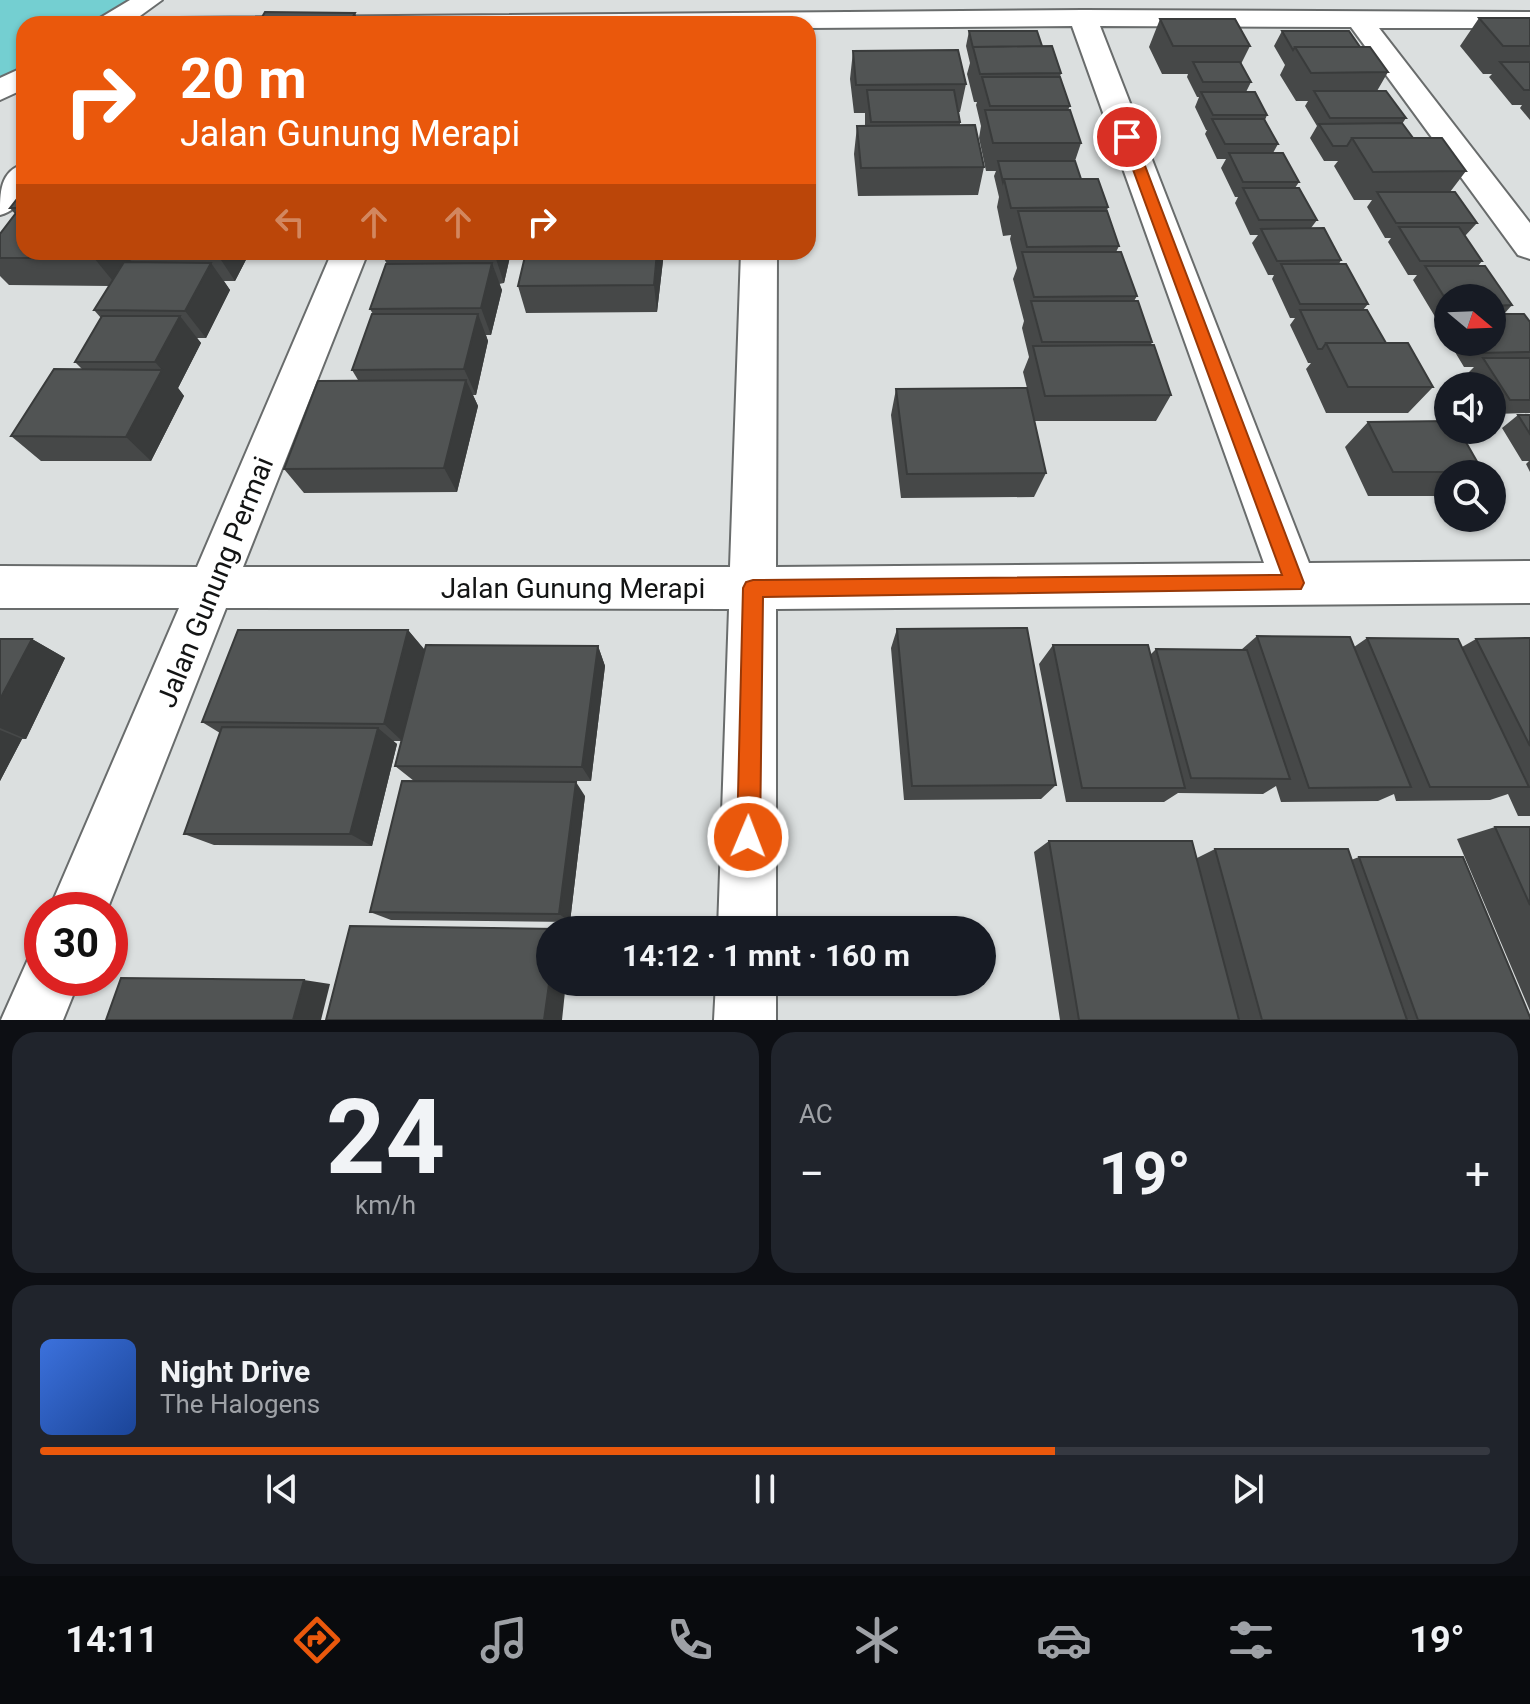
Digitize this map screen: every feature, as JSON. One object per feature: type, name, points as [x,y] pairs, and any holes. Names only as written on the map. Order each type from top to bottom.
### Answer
[{"type":"street","points":[[123,16],[149,0]]},
{"type":"street","points":[[723,16],[1530,20]]},
{"type":"street","points":[[1083,18],[1294,583]]},
{"type":"street","points":[[1360,21],[1530,247]]},
{"type":"street","points":[[0,204],[16,184]]},
{"type":"street","name":"Jalan Gunung Permai","points":[[86,892],[347,260]]},
{"type":"street","points":[[747,916],[759,260]]},
{"type":"street","name":"Jalan Gunung Merapi","points":[[0,587],[753,588],[1530,582]]},
{"type":"street","points":[[32,1020],[42,996]]},
{"type":"street","points":[[745,1020],[746,996]]},
{"type":"shaded area","points":[[0,0],[153,0],[127,16],[16,16],[16,84],[0,94]]},
{"type":"building","points":[[265,12],[355,13],[353,16],[263,16]]},
{"type":"building","points":[[1479,18],[1530,18],[1530,46],[1503,46]]},
{"type":"building","points":[[1160,19],[1235,19],[1250,46],[1173,46]]},
{"type":"building","points":[[969,31],[1037,31],[1042,46],[973,48]]},
{"type":"building","points":[[1282,31],[1349,31],[1360,47],[1295,47],[1293,50]]},
{"type":"building","points":[[1052,46],[1061,73],[980,74],[973,47]]},
{"type":"building","points":[[1295,47],[1370,47],[1388,72],[1311,73]]},
{"type":"building","points":[[958,50],[966,84],[856,85],[853,51]]},
{"type":"building","points":[[1193,62],[1240,62],[1251,82],[1203,82]]},
{"type":"building","points":[[1500,62],[1530,62],[1530,90],[1524,90]]},
{"type":"building","points":[[982,77],[1060,77],[1070,106],[990,106]]},
{"type":"building","points":[[867,90],[954,90],[960,122],[871,122]]},
{"type":"building","points":[[1314,91],[1386,91],[1406,118],[1330,118]]},
{"type":"building","points":[[1201,92],[1255,92],[1267,115],[1213,115]]},
{"type":"building","points":[[985,110],[1070,110],[1081,143],[993,143]]},
{"type":"building","points":[[1212,119],[1264,119],[1278,144],[1225,144]]},
{"type":"building","points":[[1402,123],[1413,138],[1352,138],[1347,146],[1333,146],[1319,124]]},
{"type":"building","points":[[975,125],[984,167],[861,168],[857,126]]},
{"type":"building","points":[[1352,138],[1442,138],[1466,171],[1373,172]]},
{"type":"building","points":[[1229,153],[1283,153],[1299,182],[1243,182]]},
{"type":"building","points":[[998,161],[1075,161],[1081,179],[1004,179],[1003,182]]},
{"type":"building","points":[[1004,179],[1098,179],[1108,207],[1011,208]]},
{"type":"building","points":[[1243,188],[1299,188],[1317,220],[1259,220]]},
{"type":"building","points":[[1377,192],[1455,192],[1477,223],[1396,223]]},
{"type":"building","points":[[1018,211],[1107,211],[1119,246],[1027,247]]},
{"type":"building","points":[[16,213],[16,258],[0,258],[0,234]]},
{"type":"building","points":[[1399,227],[1459,227],[1482,261],[1420,261]]},
{"type":"building","points":[[1324,228],[1341,260],[1277,261],[1261,229]]},
{"type":"building","points":[[1022,252],[1121,252],[1137,296],[1034,297]]},
{"type":"building","points":[[524,260],[656,260],[654,285],[518,286]]},
{"type":"building","points":[[124,262],[211,263],[185,311],[94,310]]},
{"type":"building","points":[[492,263],[481,308],[370,309],[386,264]]},
{"type":"building","points":[[1281,264],[1346,264],[1368,304],[1300,304]]},
{"type":"building","points":[[1425,266],[1485,266],[1497,284],[1436,284]]},
{"type":"building","points":[[1031,301],[1138,301],[1152,342],[1042,342]]},
{"type":"building","points":[[1300,310],[1367,310],[1386,343],[1326,343],[1318,349]]},
{"type":"building","points":[[372,314],[478,314],[464,369],[352,370]]},
{"type":"building","points":[[1506,314],[1524,314],[1530,322],[1530,352],[1506,352]]},
{"type":"building","points":[[102,316],[180,316],[155,362],[75,362]]},
{"type":"building","points":[[1326,343],[1408,343],[1433,387],[1348,387]]},
{"type":"building","points":[[1154,345],[1171,395],[1045,396],[1033,346]]},
{"type":"building","points":[[1483,358],[1530,358],[1530,400],[1510,400],[1506,394],[1506,372],[1492,372]]},
{"type":"building","points":[[54,369],[162,370],[126,437],[11,436]]},
{"type":"building","points":[[466,380],[444,468],[284,469],[318,381]]},
{"type":"building","points":[[1027,388],[1046,473],[907,474],[896,389]]},
{"type":"building","points":[[1518,415],[1530,415],[1530,434]]},
{"type":"building","points":[[1434,421],[1434,444],[1467,444],[1476,460],[1434,460],[1434,472],[1393,472],[1368,422]]},
{"type":"building","points":[[1027,628],[1056,785],[912,786],[897,629]]},
{"type":"building","points":[[238,630],[408,630],[384,724],[202,722]]},
{"type":"building","points":[[1257,636],[1350,637],[1411,787],[1309,788]]},
{"type":"building","points":[[1367,638],[1458,639],[1529,787],[1430,787]]},
{"type":"building","points":[[1530,638],[1530,746],[1476,639]]},
{"type":"building","points":[[0,639],[32,639],[0,699]]},
{"type":"building","points":[[426,645],[598,646],[582,767],[395,766]]},
{"type":"building","points":[[1053,645],[1148,645],[1185,788],[1082,788]]},
{"type":"building","points":[[1156,649],[1247,650],[1290,779],[1191,778]]},
{"type":"building","points":[[222,727],[378,728],[350,834],[184,834]]},
{"type":"building","points":[[402,781],[576,782],[559,914],[370,912]]},
{"type":"building","points":[[1495,827],[1530,827],[1530,905]]},
{"type":"building","points":[[1049,841],[1192,841],[1239,1020],[1079,1020]]},
{"type":"building","points":[[1215,849],[1348,849],[1407,1020],[1262,1020]]},
{"type":"building","points":[[1359,857],[1463,857],[1530,1020],[1418,1020]]},
{"type":"building","points":[[350,926],[536,929],[536,996],[547,996],[544,1020],[326,1020]]},
{"type":"building","points":[[128,978],[304,980],[293,1020],[106,1020],[115,996],[128,996]]},
{"type":"route","points":[[748,837],[753,588],[1294,583],[1127,137]]}]
